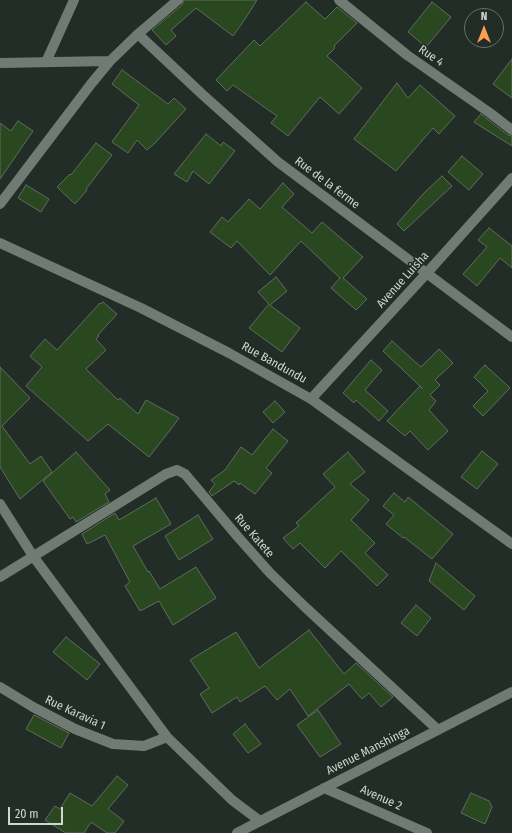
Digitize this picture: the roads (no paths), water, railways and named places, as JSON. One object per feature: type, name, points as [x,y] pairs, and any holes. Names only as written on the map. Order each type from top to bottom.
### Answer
[{"type":"street","points":[[46,62],[74,0]]},
{"type":"street","points":[[0,204],[110,61],[138,34],[178,0]]},
{"type":"street","name":"Rue 4","points":[[339,0],[407,55],[512,130]]},
{"type":"street","name":"Rue de la ferme","points":[[138,34],[278,162],[512,337]]},
{"type":"street","points":[[0,63],[110,61]]},
{"type":"street","name":"Avenue Luisha","points":[[311,399],[512,178]]},
{"type":"street","name":"Rue Bandundu","points":[[0,243],[140,308],[229,353],[311,399],[512,544]]},
{"type":"street","name":"Rue Katete","points":[[0,577],[166,474],[177,470],[185,474],[270,573],[438,730]]},
{"type":"street","points":[[0,504],[33,556],[167,737],[232,800],[260,821]]},
{"type":"street","name":"Rue Karavia 1","points":[[0,687],[32,707],[75,730],[113,744],[144,746],[167,737]]},
{"type":"street","name":"Avenue Manshinga","points":[[237,833],[512,692]]},
{"type":"street","name":"Avenue 2","points":[[324,788],[427,833]]}]
